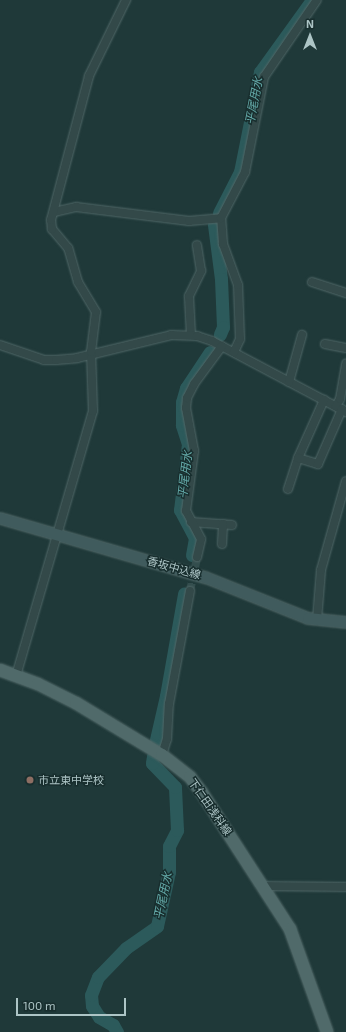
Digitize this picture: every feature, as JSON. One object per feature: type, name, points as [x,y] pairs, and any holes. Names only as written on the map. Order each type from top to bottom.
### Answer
[{"type":"main road","name":"香坂中込線","points":[[0,518],[205,577],[317,620],[346,622]]},
{"type":"main road","name":"下仁田浅科線","points":[[0,670],[57,693],[162,755],[190,777],[264,886],[296,942],[326,1032]]},
{"type":"street","points":[[16,676],[94,411],[92,355],[96,312],[78,282],[68,248],[52,229],[54,212],[89,76],[126,0]]},
{"type":"street","points":[[234,352],[240,339],[238,285],[223,244],[221,218],[245,172],[264,77],[317,0]]},
{"type":"street","points":[[54,212],[76,207],[189,222],[221,218]]},
{"type":"street","points":[[191,335],[189,296],[201,271],[197,245]]},
{"type":"street","points":[[312,282],[346,293]]},
{"type":"street","points":[[0,344],[49,361],[92,355],[156,338],[191,335],[222,346],[341,409]]},
{"type":"street","points":[[289,382],[302,335]]},
{"type":"street","points":[[325,344],[346,348]]},
{"type":"street","points":[[197,557],[200,539],[186,511],[194,451],[186,408],[187,398],[194,384],[222,346]]},
{"type":"street","points":[[298,458],[318,464],[341,409],[346,364]]},
{"type":"street","points":[[288,489],[298,458],[324,400]]},
{"type":"street","points":[[317,620],[321,570],[346,481]]},
{"type":"street","points":[[191,522],[232,525]]},
{"type":"street","points":[[222,544],[223,524]]},
{"type":"street","points":[[162,755],[167,739],[169,704],[190,591]]},
{"type":"street","points":[[264,886],[346,887]]},
{"type":"waterway","name":"平尾用水","points":[[219,213],[240,172],[260,72],[312,0]]},
{"type":"waterway","name":"平尾用水","points":[[214,225],[221,279],[223,327],[220,334]]},
{"type":"waterway","name":"平尾用水","points":[[192,555],[195,538],[180,510],[188,444],[182,425],[182,402],[186,388],[210,352]]},
{"type":"waterway","name":"平尾用水","points":[[155,744],[166,696],[184,594]]},
{"type":"waterway","name":"平尾用水","points":[[117,1032],[113,1025],[99,1017],[92,1006],[91,995],[98,977],[126,948],[157,926],[169,872],[169,846],[177,830],[175,787],[152,763],[153,756]]},
{"type":"tunnel","points":[[190,591],[197,557]]},
{"type":"place","name":"市立東中学校","points":[[30,780]]}]
